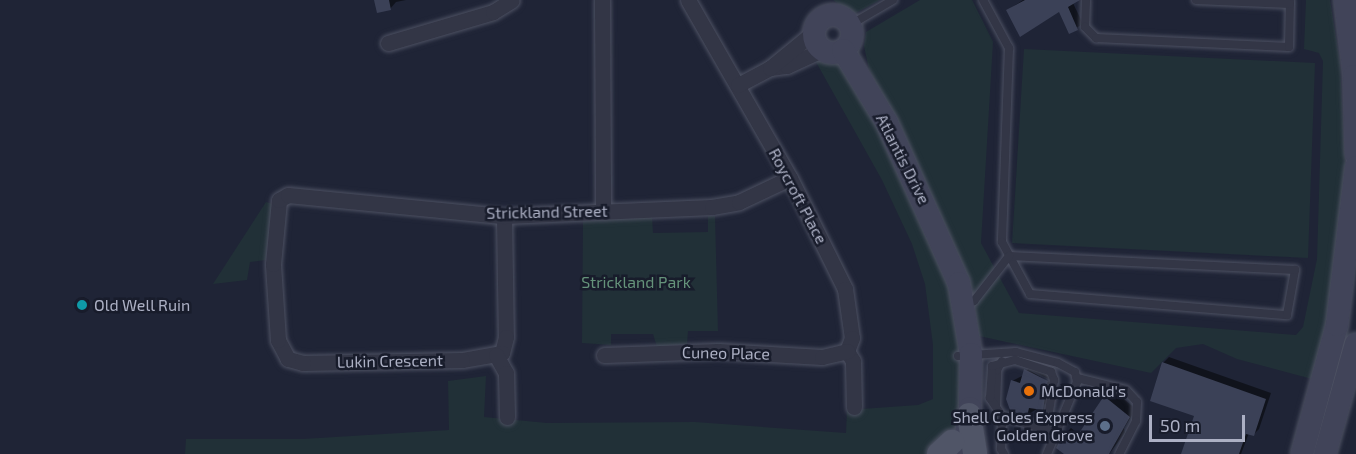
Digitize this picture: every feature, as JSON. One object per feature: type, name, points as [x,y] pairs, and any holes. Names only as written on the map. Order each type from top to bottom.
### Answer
[{"type":"main road","points":[[969,415],[975,454]]},
{"type":"street","points":[[388,43],[493,12],[512,0]]},
{"type":"street","points":[[602,0],[603,212]]},
{"type":"street","name":"Roycroft Place","points":[[688,0],[790,178],[845,289],[852,338],[847,351],[853,361],[854,407]]},
{"type":"street","points":[[1345,0],[1354,76],[1356,154]]},
{"type":"street","points":[[738,85],[770,68],[787,66],[838,16],[850,25]]},
{"type":"street","name":"Atlantis Drive","points":[[824,30],[911,173],[945,247],[964,356],[969,415],[951,451]]},
{"type":"street","points":[[1302,454],[1336,325],[1356,167]]},
{"type":"street","name":"Strickland Street","points":[[276,214],[279,200],[298,195],[504,216],[712,207],[739,202],[790,178]]},
{"type":"street","name":"Lukin Crescent","points":[[276,214],[273,303],[278,340],[288,358],[303,363],[462,360],[496,355]]},
{"type":"street","points":[[504,216],[506,337],[502,353],[496,355],[506,373],[507,417]]},
{"type":"street","name":"Atlantis Drive","points":[[951,272],[959,283],[964,306],[964,356],[951,451]]},
{"type":"street","points":[[1325,454],[1356,344]]},
{"type":"street","name":"Cuneo Place","points":[[603,355],[718,351],[822,357],[847,351]]},
{"type":"lane","points":[[850,25],[893,0]]},
{"type":"lane","points":[[983,0],[1009,48],[1002,242],[1009,256],[1030,294],[1287,315],[1295,270],[1009,256]]},
{"type":"lane","points":[[1086,0],[1085,27],[1096,38],[1289,46],[1290,2],[1196,0]]},
{"type":"lane","points":[[964,306],[975,301],[1009,256]]},
{"type":"lane","points":[[964,356],[1016,352],[1058,363],[1075,372],[1077,378],[1047,454]]},
{"type":"lane","points":[[1004,454],[1002,416],[990,398],[989,371],[1002,361],[1015,360],[1051,372],[1054,380],[1046,430]]},
{"type":"lane","points":[[1077,378],[1126,390],[1137,402],[1136,421],[1119,454]]},
{"type":"lane","points":[[1002,416],[1057,433]]},
{"type":"green space","points":[[833,0],[880,0],[854,14]]},
{"type":"green space","points":[[920,0],[972,0],[993,42],[981,243],[1019,313],[1296,335],[1303,327],[1317,259],[1323,61],[1319,53],[1304,49],[1306,0],[1330,0],[1340,62],[1346,183],[1338,276],[1312,379],[1237,359],[1203,344],[1176,348],[1151,373],[979,336],[973,291],[869,69],[864,46],[866,32]]},
{"type":"green space","points":[[1024,49],[1315,63],[1308,258],[1012,243]]},
{"type":"green space","points":[[843,50],[945,247],[964,362],[956,443],[938,454],[185,454],[186,439],[303,439],[449,430],[448,381],[486,376],[484,417],[547,423],[695,422],[846,433],[847,410],[918,405],[933,399],[933,345],[925,284],[912,244],[882,180],[816,62]]},
{"type":"green space","points":[[266,202],[272,204],[266,260],[250,262],[247,280],[213,284]]},
{"type":"green space","name":"Strickland Park","points":[[708,216],[715,216],[718,331],[688,331],[687,344],[657,347],[653,334],[611,334],[611,345],[582,343],[583,221],[652,217],[653,233],[708,232]]},
{"type":"building","points":[[374,0],[389,0],[391,10],[377,13]]},
{"type":"building","points":[[1025,0],[1080,0],[1068,7],[1078,30],[1069,34],[1059,12],[1020,37],[1006,10]]},
{"type":"building","name":"Old Well Ruin","points":[[79,298],[85,298],[89,305],[85,312],[79,312],[75,308],[75,302]]},
{"type":"building","points":[[1162,362],[1266,399],[1254,436],[1246,434],[1239,454],[1181,454],[1194,416],[1150,401]]},
{"type":"building","name":"McDonald's","points":[[1024,369],[1048,381],[1043,410],[1029,408],[1027,417],[1010,410],[1006,399],[1011,380],[1020,383]]},
{"type":"building","name":"Shell Coles Express Golden Grove","points":[[1104,396],[1130,417],[1109,454],[1064,454],[1056,448],[1063,434],[1073,442]]},
{"type":"place","name":"Old Well Ruin","points":[[82,305]]},
{"type":"place","name":"McDonald's","points":[[1029,391]]},
{"type":"place","name":"Shell Coles Express Golden Grove","points":[[1105,426]]}]
